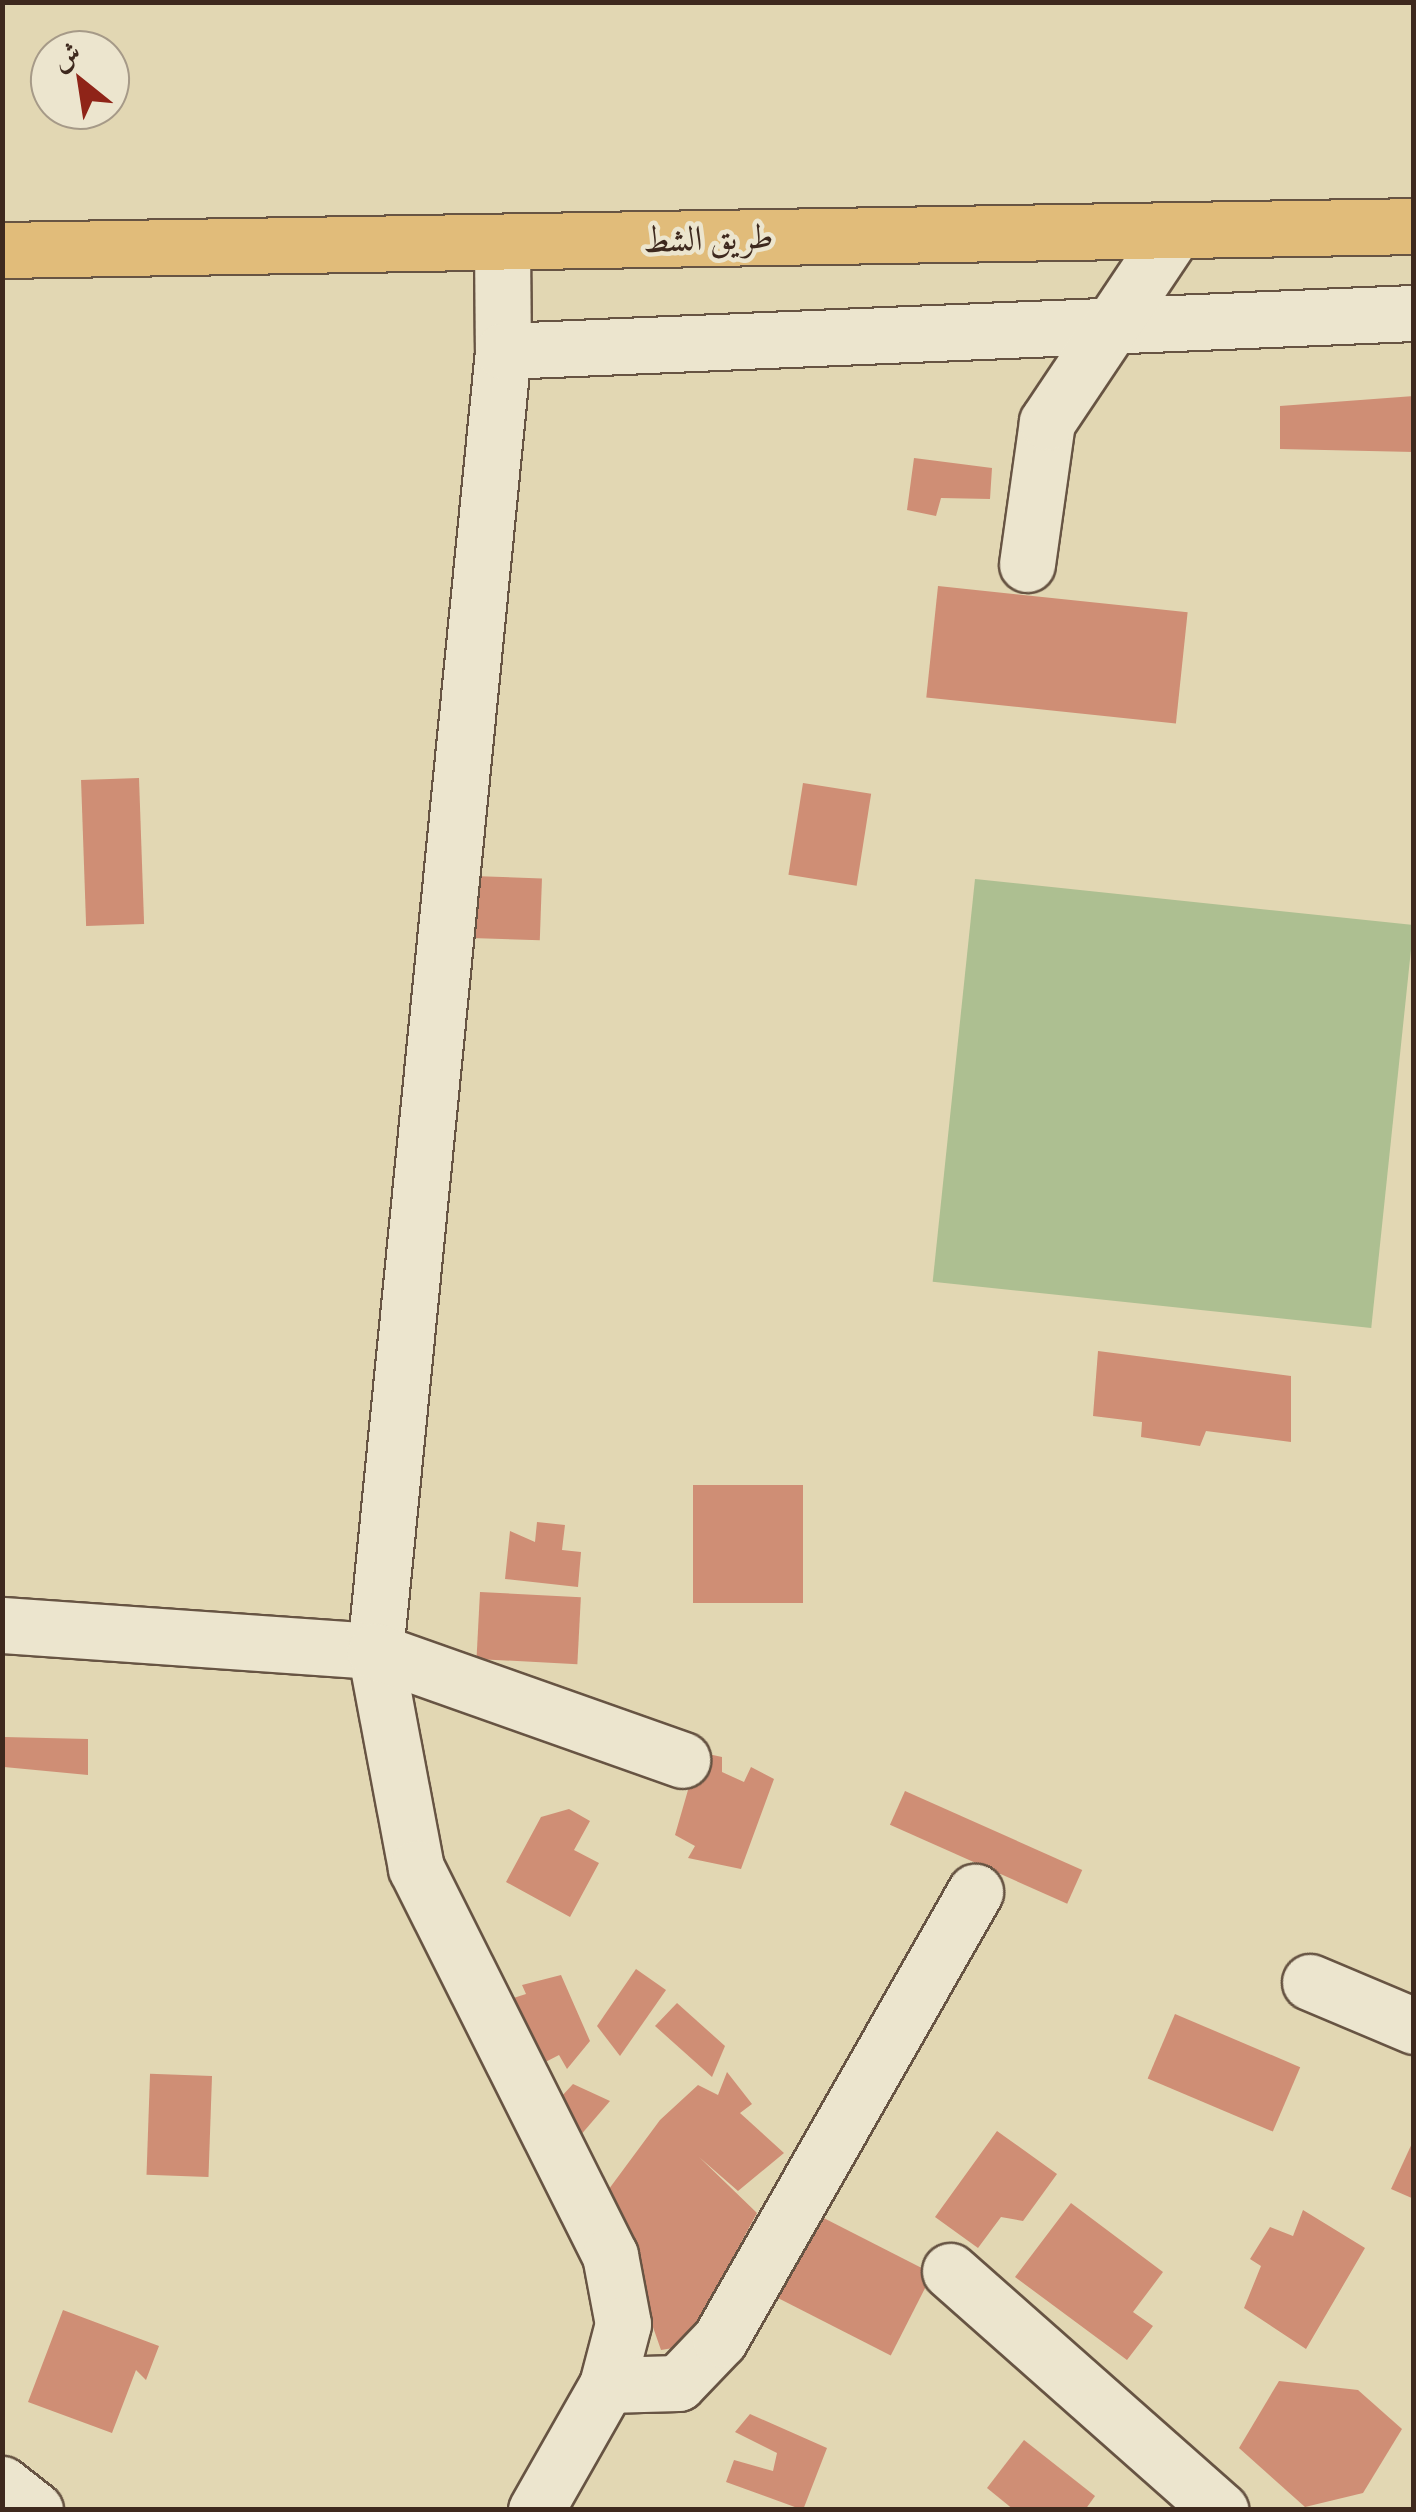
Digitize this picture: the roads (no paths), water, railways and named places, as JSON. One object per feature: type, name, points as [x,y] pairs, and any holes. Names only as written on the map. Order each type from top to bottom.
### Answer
[{"type":"main road","name":"طريق الشط","points":[[2,250],[1414,226]]},
{"type":"street","points":[[1027,564],[1047,422],[1174,232]]},
{"type":"street","points":[[502,244],[503,352],[375,1650],[416,1868],[610,2256],[623,2324],[607,2385],[536,2510]]},
{"type":"street","points":[[503,352],[1414,312]]},
{"type":"street","points":[[2,1625],[375,1650],[682,1760]]},
{"type":"street","points":[[607,2385],[678,2383],[720,2339],[975,1892]]},
{"type":"street","points":[[1310,1982],[1414,2026]]},
{"type":"street","points":[[950,2271],[1220,2510]]},
{"type":"street","points":[[2,2484],[35,2510]]}]
